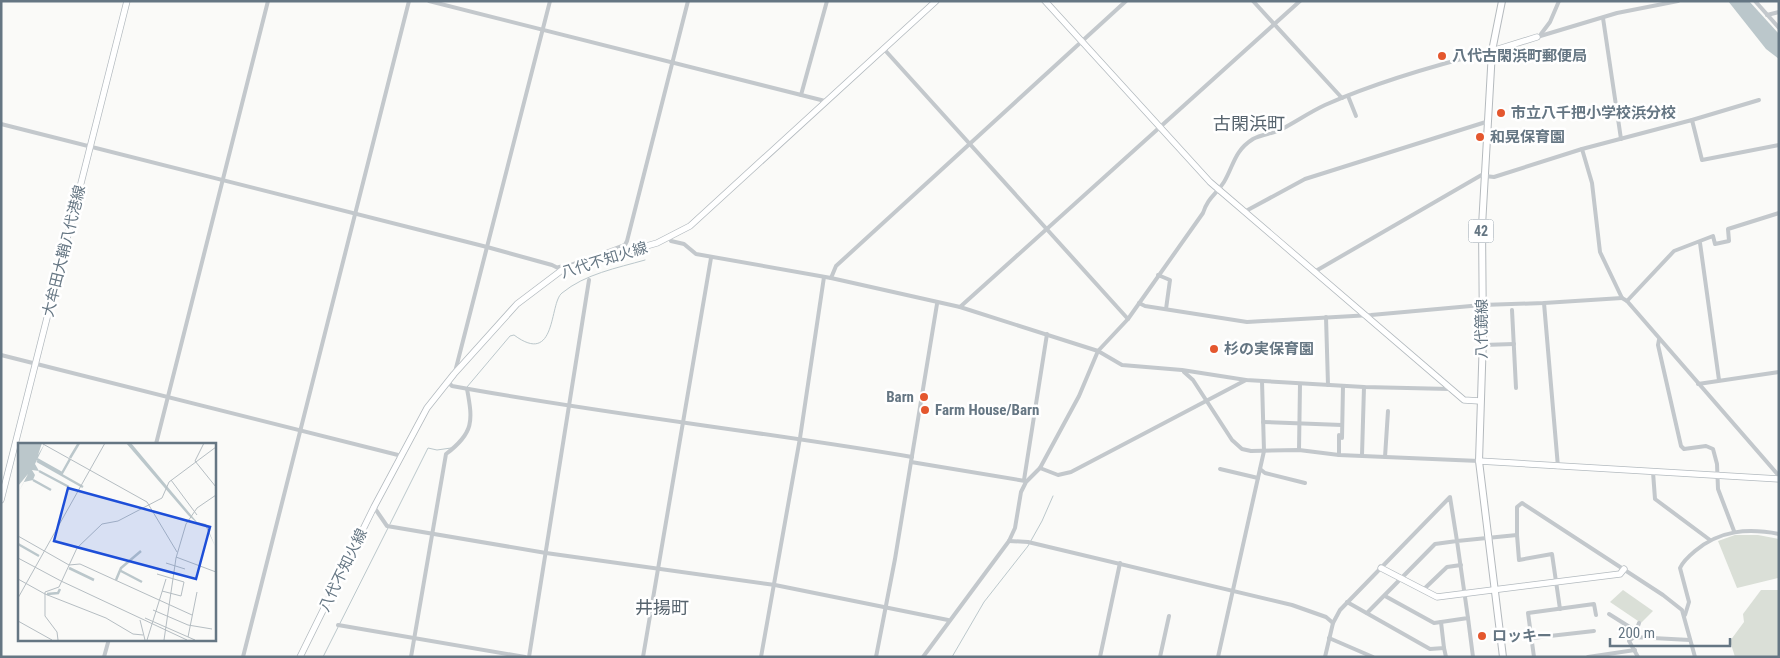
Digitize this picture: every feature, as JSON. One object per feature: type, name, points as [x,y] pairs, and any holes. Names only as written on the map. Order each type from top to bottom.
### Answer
[{"type":"main road","name":"大牟田大鞘八代港線","points":[[1,500],[127,1]]},
{"type":"main road","name":"八代不知火線","points":[[300,657],[374,508],[427,408],[454,374],[517,304],[560,268],[670,238],[700,218],[825,101],[936,1]]},
{"type":"main road","points":[[1045,1],[1218,189],[1450,389],[1464,400],[1480,401]]},
{"type":"main road","name":"八代鏡線","points":[[1502,1],[1492,51],[1480,265],[1483,345],[1479,461],[1503,657]]},
{"type":"main road","points":[[1492,51],[1537,37]]},
{"type":"main road","points":[[1479,461],[1558,467],[1779,478]]},
{"type":"main road","points":[[1381,568],[1437,598],[1620,574],[1624,569]]},
{"type":"street","points":[[156,443],[268,1]]},
{"type":"street","points":[[243,657],[409,1]]},
{"type":"street","points":[[429,1],[825,101]]},
{"type":"street","points":[[454,374],[550,1]]},
{"type":"street","points":[[1,124],[487,247],[560,268],[625,245],[627,242],[688,1]]},
{"type":"street","points":[[801,95],[827,1]]},
{"type":"street","points":[[831,278],[836,266],[1126,1]]},
{"type":"street","points":[[1253,1],[1342,98]]},
{"type":"street","points":[[960,307],[1300,1]]},
{"type":"street","points":[[1537,37],[1544,33],[1559,1]]},
{"type":"street","points":[[1537,37],[1603,18],[1678,1]]},
{"type":"street","points":[[1755,1],[1779,28]]},
{"type":"street","points":[[1767,14],[1779,12]]},
{"type":"street","points":[[1603,18],[1621,139]]},
{"type":"street","points":[[883,48],[1128,319]]},
{"type":"street","points":[[1025,481],[1040,468],[1082,390],[1098,351],[1128,319],[1158,274],[1203,213],[1206,201],[1224,183],[1234,158],[1253,139],[1276,132],[1342,98],[1404,75],[1492,51]]},
{"type":"street","points":[[1348,96],[1356,116]]},
{"type":"street","points":[[1314,272],[1485,175],[1494,177],[1582,149],[1759,100]]},
{"type":"street","points":[[1692,120],[1702,160],[1779,145]]},
{"type":"street","points":[[1244,212],[1305,179],[1489,121]]},
{"type":"street","points":[[1582,149],[1592,183],[1600,252],[1622,298]]},
{"type":"street","points":[[1627,300],[1674,251],[1700,243],[1713,236],[1715,244],[1729,241],[1728,229],[1779,213]]},
{"type":"street","points":[[670,238],[671,241],[684,244],[696,254],[711,258],[831,278],[938,304],[960,307],[1098,351],[1122,365],[1182,370],[1246,380],[1300,384],[1450,389]]},
{"type":"street","points":[[1700,243],[1719,380]]},
{"type":"street","points":[[643,657],[711,258]]},
{"type":"street","points":[[1158,274],[1170,280],[1166,309]]},
{"type":"street","points":[[761,657],[800,438],[824,277]]},
{"type":"street","points":[[338,625],[527,657],[546,553],[589,280]]},
{"type":"street","points":[[1139,303],[1247,322],[1465,308],[1482,305],[1622,298],[1627,300],[1779,478]]},
{"type":"street","points":[[1544,303],[1558,467]]},
{"type":"street","points":[[876,657],[895,559],[938,304]]},
{"type":"street","points":[[1512,310],[1516,388]]},
{"type":"street","points":[[1326,317],[1328,385]]},
{"type":"street","points":[[924,657],[948,620],[1009,541],[1015,528],[1021,492],[1025,481],[1047,334]]},
{"type":"street","points":[[1660,340],[1658,345],[1681,446],[1684,449],[1711,446],[1718,476],[1718,489],[1734,531]]},
{"type":"street","points":[[1483,345],[1514,344]]},
{"type":"street","points":[[1,355],[402,456]]},
{"type":"street","points":[[1182,370],[1190,375],[1235,444],[1252,452],[1299,450],[1385,457],[1479,461]]},
{"type":"street","points":[[1698,384],[1779,372]]},
{"type":"street","points":[[1040,468],[1058,475],[1071,472],[1208,402],[1246,380]]},
{"type":"street","points":[[1218,657],[1264,451],[1262,381]]},
{"type":"street","points":[[448,382],[452,386],[467,389],[682,424],[800,438],[1025,481]]},
{"type":"street","points":[[1299,450],[1300,384]]},
{"type":"street","points":[[1339,454],[1343,386]]},
{"type":"street","points":[[1362,455],[1364,387]]},
{"type":"street","points":[[411,657],[446,454],[464,440],[470,423],[467,389]]},
{"type":"street","points":[[1385,457],[1388,411]]},
{"type":"street","points":[[1263,422],[1342,425]]},
{"type":"street","points":[[1220,469],[1258,478]]},
{"type":"street","points":[[1260,469],[1265,473],[1305,483]]},
{"type":"street","points":[[1653,472],[1655,499],[1710,540]]},
{"type":"street","points":[[1325,657],[1333,622],[1340,610],[1450,497],[1473,657]]},
{"type":"street","points":[[1560,609],[1552,554],[1519,560],[1517,507],[1522,503],[1675,603],[1685,614]]},
{"type":"street","points":[[374,508],[386,525],[432,534],[658,570],[775,585],[948,620]]},
{"type":"street","points":[[1695,657],[1685,614],[1689,602],[1680,566],[1710,540],[1734,531],[1779,534]]},
{"type":"street","points":[[1367,613],[1435,544],[1517,535]]},
{"type":"street","points":[[1009,541],[1030,542],[1232,589],[1315,612],[1333,622]]},
{"type":"street","points":[[1100,657],[1120,563]]},
{"type":"street","points":[[1423,590],[1447,567],[1461,565]]},
{"type":"street","points":[[1385,596],[1434,623],[1468,618]]},
{"type":"street","points":[[1347,602],[1430,650],[1444,648]]},
{"type":"street","points":[[1534,657],[1528,613],[1594,604],[1596,615]]},
{"type":"street","points":[[1609,614],[1636,631]]},
{"type":"street","points":[[1160,657],[1169,616]]},
{"type":"street","points":[[1441,622],[1446,657]]},
{"type":"street","points":[[1638,623],[1634,637],[1629,641],[1638,657]]},
{"type":"street","points":[[1532,638],[1594,631]]},
{"type":"street","points":[[1634,637],[1690,640]]},
{"type":"street","points":[[1329,638],[1373,657]]},
{"type":"street","points":[[104,657],[109,640]]},
{"type":"street","points":[[1588,657],[1635,650]]},
{"type":"shaded area","points":[[1728,1],[1749,1],[1779,34],[1779,59],[1766,49]]},
{"type":"shaded area","points":[[1735,535],[1758,535],[1779,539],[1778,578],[1737,588],[1718,541]]},
{"type":"shaded area","points":[[1623,590],[1653,611],[1641,623],[1610,602]]},
{"type":"shaded area","points":[[1761,590],[1779,590],[1779,657],[1735,657],[1730,641],[1744,622],[1743,614]]},
{"type":"waterway","points":[[467,387],[510,336],[514,335],[528,343],[538,343],[545,338],[558,299],[571,286],[602,272],[645,260]]},
{"type":"waterway","points":[[390,524],[428,448],[437,450],[451,448]]},
{"type":"waterway","points":[[952,657],[984,602],[1028,546],[1053,496]]},
{"type":"waterway","points":[[323,657],[388,528]]},
{"type":"place","name":"八代古閑浜町郵便局","points":[[1442,56]]},
{"type":"place","name":"市立八千把小学校浜分校","points":[[1501,113]]},
{"type":"place","name":"和晃保育園","points":[[1480,137]]},
{"type":"place","name":"杉の実保育園","points":[[1214,349]]},
{"type":"place","name":"Barn","points":[[924,397]]},
{"type":"place","name":"Farm House/Barn","points":[[925,410]]},
{"type":"place","name":"ロッキー","points":[[1482,636]]},
{"type":"district","name":"古閑浜町","points":[[1249,123]]},
{"type":"district","name":"井揚町","points":[[662,607]]}]
